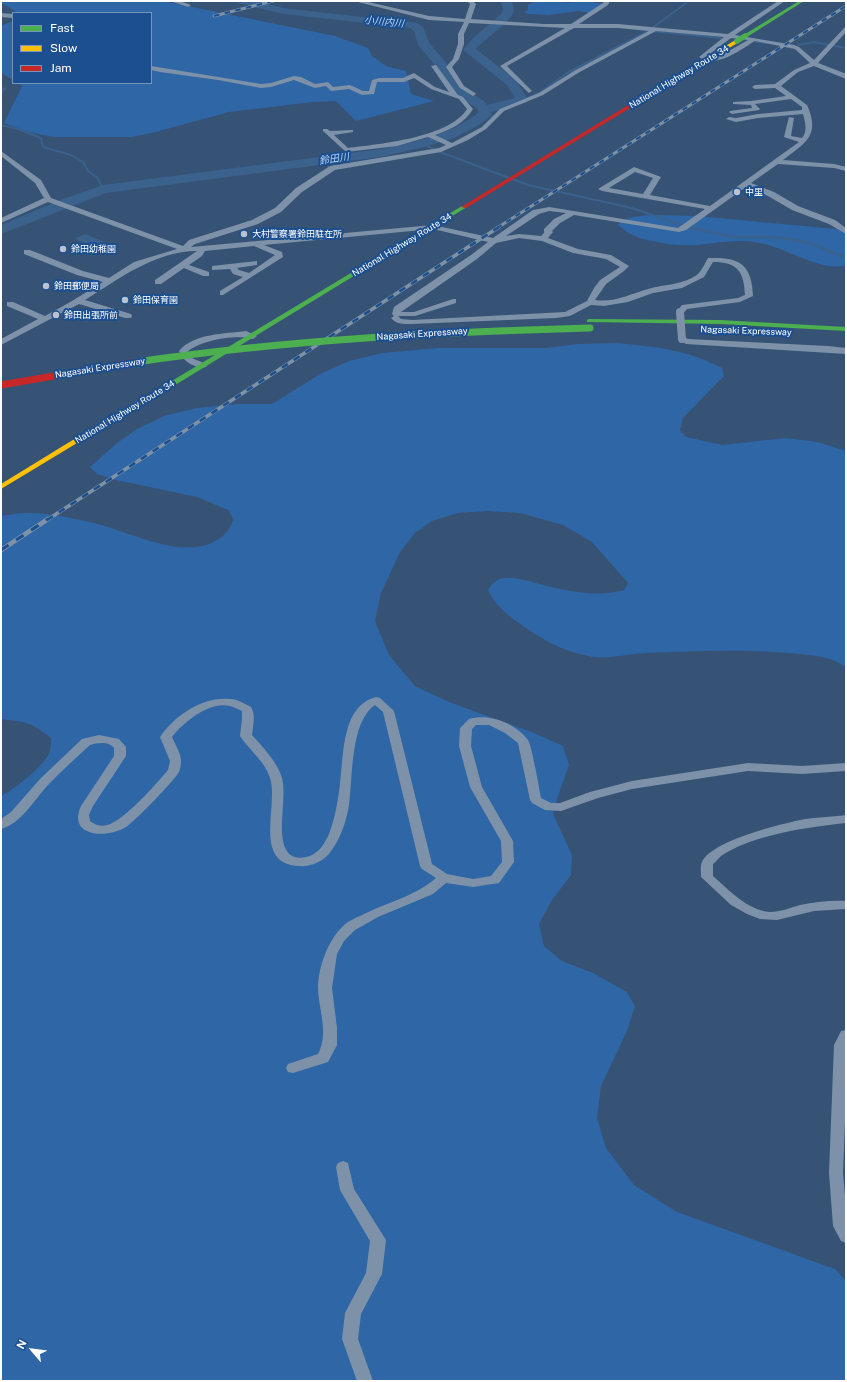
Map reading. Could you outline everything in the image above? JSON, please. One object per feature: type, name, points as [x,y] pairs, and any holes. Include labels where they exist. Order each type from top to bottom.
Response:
[{"type":"highway","name":"National Highway Route 34","points":[[1,487],[433,227],[802,1]]},
{"type":"highway","name":"Nagasaki Expressway","points":[[1,377],[170,350],[306,335],[481,323],[590,324],[720,322],[846,329]]},
{"type":"highway","name":"Nagasaki Expressway","points":[[1,385],[130,363],[211,352],[308,342],[483,330],[590,324],[846,336]]},
{"type":"street","points":[[173,1],[188,5]]},
{"type":"street","points":[[357,1],[428,18],[485,26],[614,26],[651,31],[754,39],[792,46],[797,48],[814,64],[845,75]]},
{"type":"street","points":[[382,1],[390,10]]},
{"type":"street","points":[[426,65],[448,67],[456,59],[461,44],[461,34],[467,23],[473,4],[470,1]]},
{"type":"street","points":[[529,91],[503,66],[564,31],[606,4],[608,1]]},
{"type":"street","points":[[754,39],[726,56],[707,59],[702,57],[729,36],[782,1]]},
{"type":"street","points":[[1,15],[12,16]]},
{"type":"street","points":[[467,23],[476,22],[564,31],[616,29],[638,33],[651,31]]},
{"type":"street","points":[[594,30],[614,26]]},
{"type":"street","points":[[755,87],[777,86],[796,71],[814,64],[830,44],[846,28]]},
{"type":"street","points":[[184,249],[192,242],[255,222],[278,210],[300,190],[333,168],[440,150],[466,139],[484,128],[502,110],[541,94],[576,72],[651,31]]},
{"type":"street","points":[[351,131],[326,132],[346,150],[396,144],[430,136],[442,131],[468,113],[470,109],[434,66]]},
{"type":"street","points":[[152,68],[181,74],[265,86],[278,84],[292,77],[299,78],[310,85],[315,86],[328,84],[334,90],[350,87],[367,93],[372,93],[374,81],[404,82],[414,75],[433,88],[459,97],[473,94],[462,87],[448,67]]},
{"type":"street","points":[[777,86],[805,106],[809,127],[808,135],[804,140],[776,162],[679,230],[574,212],[549,209],[536,212],[494,241],[474,257],[397,309],[395,317],[400,321],[412,322],[556,316],[567,314],[590,302],[604,304],[625,300],[651,291],[679,286],[701,275],[711,260],[726,260],[734,262],[741,268],[749,288],[749,296],[740,300],[685,307],[680,312],[682,339],[686,341],[846,351]]},
{"type":"street","points":[[735,103],[751,103],[791,97]]},
{"type":"street","points":[[751,103],[757,108],[731,116],[736,120],[758,116],[806,112]]},
{"type":"street","points":[[791,118],[787,137],[804,140]]},
{"type":"street","points":[[430,136],[451,145]]},
{"type":"street","points":[[1,153],[38,182],[50,199],[184,249]]},
{"type":"street","points":[[776,162],[834,166],[846,169]]},
{"type":"street","points":[[646,196],[657,176],[634,169],[602,189],[710,208]]},
{"type":"street","points":[[746,184],[771,194],[795,208],[832,222],[846,232]]},
{"type":"street","points":[[1,221],[50,199]]},
{"type":"street","points":[[543,240],[549,232],[547,231],[557,221],[574,212]]},
{"type":"street","points":[[1,342],[78,301],[137,264],[184,249],[203,249],[433,227],[494,241],[519,236],[543,240],[576,252],[608,257],[625,266],[623,269],[615,273],[593,294],[590,302]]},
{"type":"street","points":[[223,294],[279,257],[279,254],[256,244]]},
{"type":"street","points":[[158,282],[203,249]]},
{"type":"street","points":[[27,252],[80,273],[109,281]]},
{"type":"street","points":[[214,268],[254,263]]},
{"type":"street","points":[[183,265],[206,274]]},
{"type":"street","points":[[232,266],[236,272],[250,276]]},
{"type":"street","points":[[396,314],[415,314],[453,300]]},
{"type":"street","points":[[78,301],[128,316]]},
{"type":"street","points":[[10,304],[45,319]]},
{"type":"street","points":[[1,334],[10,338]]},
{"type":"street","points":[[203,366],[189,360],[184,355],[183,351],[188,346],[194,343],[246,334],[253,336]]},
{"type":"street","points":[[1,391],[189,360]]},
{"type":"street","points":[[1,825],[15,816],[44,782],[86,742],[99,739],[115,742],[120,746],[120,756],[87,806],[83,815],[84,823],[93,829],[107,830],[122,824],[163,784],[174,771],[176,761],[166,737],[178,722],[196,710],[214,703],[231,702],[248,709],[246,736],[256,747],[276,777],[279,803],[276,842],[282,855],[297,863],[313,861],[326,853],[338,827],[346,788],[353,730],[361,710],[367,704],[376,700],[388,712],[426,866],[444,878],[473,883],[495,880],[508,862],[507,841],[476,787],[465,746],[466,728],[473,721],[491,722],[509,730],[523,742],[536,800],[549,806],[562,807],[594,795],[632,785],[748,767],[802,770],[846,767]]},
{"type":"street","points":[[846,819],[801,824],[744,840],[719,851],[707,863],[707,877],[747,910],[770,917],[803,909],[835,904],[846,905]]},
{"type":"street","points":[[293,1068],[323,1058],[330,1045],[330,1028],[325,988],[331,954],[339,938],[350,927],[374,914],[429,891],[444,878]]},
{"type":"street","points":[[846,1034],[841,1045],[836,1173],[840,1226],[846,1237]]},
{"type":"street","points":[[343,1167],[347,1190],[378,1240],[374,1274],[353,1313],[350,1339],[365,1381]]},
{"type":"shaded area","points":[[1,1],[163,1],[335,36],[368,48],[372,56],[386,66],[406,71],[411,94],[434,101],[356,121],[336,101],[313,102],[229,112],[132,137],[54,137],[29,132],[4,123],[22,86],[19,84],[152,84],[152,12],[16,12],[1,4]]},
{"type":"shaded area","points":[[535,1],[568,3],[586,2],[603,4],[589,13],[579,11],[548,15],[528,14],[524,12],[528,10],[528,5]]},
{"type":"shaded area","points":[[12,21],[12,79],[1,73],[1,26]]},
{"type":"shaded area","points":[[651,215],[698,216],[846,230],[846,266],[818,264],[774,247],[755,242],[735,241],[697,245],[671,245],[651,241],[633,235],[618,225],[629,218]]},
{"type":"shaded area","points":[[85,234],[107,243],[96,248],[75,239]]},
{"type":"shaded area","points":[[616,343],[657,347],[683,353],[697,357],[722,368],[724,376],[683,418],[680,430],[686,437],[722,445],[786,438],[818,442],[846,451],[846,667],[833,660],[818,656],[752,651],[664,652],[614,657],[591,657],[575,653],[552,644],[523,626],[498,606],[488,590],[497,580],[502,578],[513,578],[582,593],[603,593],[624,590],[628,583],[592,542],[563,525],[520,513],[487,511],[458,513],[432,521],[415,533],[400,552],[381,593],[375,621],[389,655],[415,686],[449,702],[534,733],[563,746],[569,765],[553,814],[572,855],[571,875],[552,900],[539,924],[544,946],[562,961],[593,973],[627,992],[635,1006],[627,1031],[601,1086],[597,1118],[606,1148],[634,1185],[677,1212],[835,1269],[846,1281],[846,1381],[1,1381],[1,796],[21,783],[43,762],[50,751],[51,738],[28,724],[1,719],[1,516],[19,513],[42,513],[94,523],[162,544],[180,547],[197,547],[212,543],[226,533],[234,520],[228,510],[197,497],[116,480],[97,474],[90,467],[117,443],[137,429],[164,416],[197,408],[238,404],[272,404],[320,374],[349,361],[382,353],[438,348],[546,348],[578,344]]},
{"type":"waterway","name":"小川内川","points":[[242,1],[283,11],[413,25],[419,29],[424,45],[440,63],[459,91],[480,104],[484,110]]},
{"type":"waterway","name":"鈴田川","points":[[484,110],[522,100],[512,83],[469,50],[477,40],[506,16],[508,12],[508,5],[506,1]]},
{"type":"waterway","points":[[522,100],[539,93],[567,73],[648,31],[689,1]]},
{"type":"waterway","points":[[651,31],[721,38]]},
{"type":"waterway","points":[[756,42],[767,43]]},
{"type":"waterway","points":[[798,45],[814,42],[846,48]]},
{"type":"waterway","points":[[1,88],[5,89],[1,93]]},
{"type":"waterway","name":"鈴田川","points":[[1,230],[103,189],[381,153],[423,144],[463,129],[486,113],[484,110]]},
{"type":"waterway","points":[[1,125],[18,129],[41,138],[43,147],[71,155],[83,162],[88,171],[97,177],[103,189]]},
{"type":"waterway","points":[[423,144],[440,152],[528,185],[632,208],[687,227]]},
{"type":"waterway","points":[[687,227],[734,237],[769,237],[789,239],[813,244],[846,258]]},
{"type":"railway","points":[[214,16],[273,1]]},
{"type":"railway","points":[[497,228],[846,6]]},
{"type":"railway","points":[[47,520],[499,227]]},
{"type":"railway","points":[[1,550],[48,519]]},
{"type":"traffic: fast","points":[[745,36],[802,1]]},
{"type":"traffic: fast","points":[[737,41],[745,36]]},
{"type":"traffic: fast","points":[[141,402],[464,207]]},
{"type":"traffic: fast","points":[[589,321],[720,322],[846,329]]},
{"type":"traffic: fast","points":[[136,362],[249,347],[305,342],[419,334],[590,328]]},
{"type":"traffic: slow","points":[[632,105],[737,41]]},
{"type":"traffic: slow","points":[[1,487],[141,402]]},
{"type":"traffic: jam","points":[[464,207],[632,105]]},
{"type":"traffic: jam","points":[[1,385],[136,362]]},
{"type":"place","name":"中里","points":[[737,192]]},
{"type":"place","name":"大村警察署鈴田駐在所","points":[[244,234]]},
{"type":"place","name":"鈴田幼稚園","points":[[63,249]]},
{"type":"place","name":"鈴田郵便局","points":[[46,286]]},
{"type":"place","name":"鈴田保育園","points":[[125,300]]},
{"type":"place","name":"鈴田出張所前","points":[[56,315]]}]
